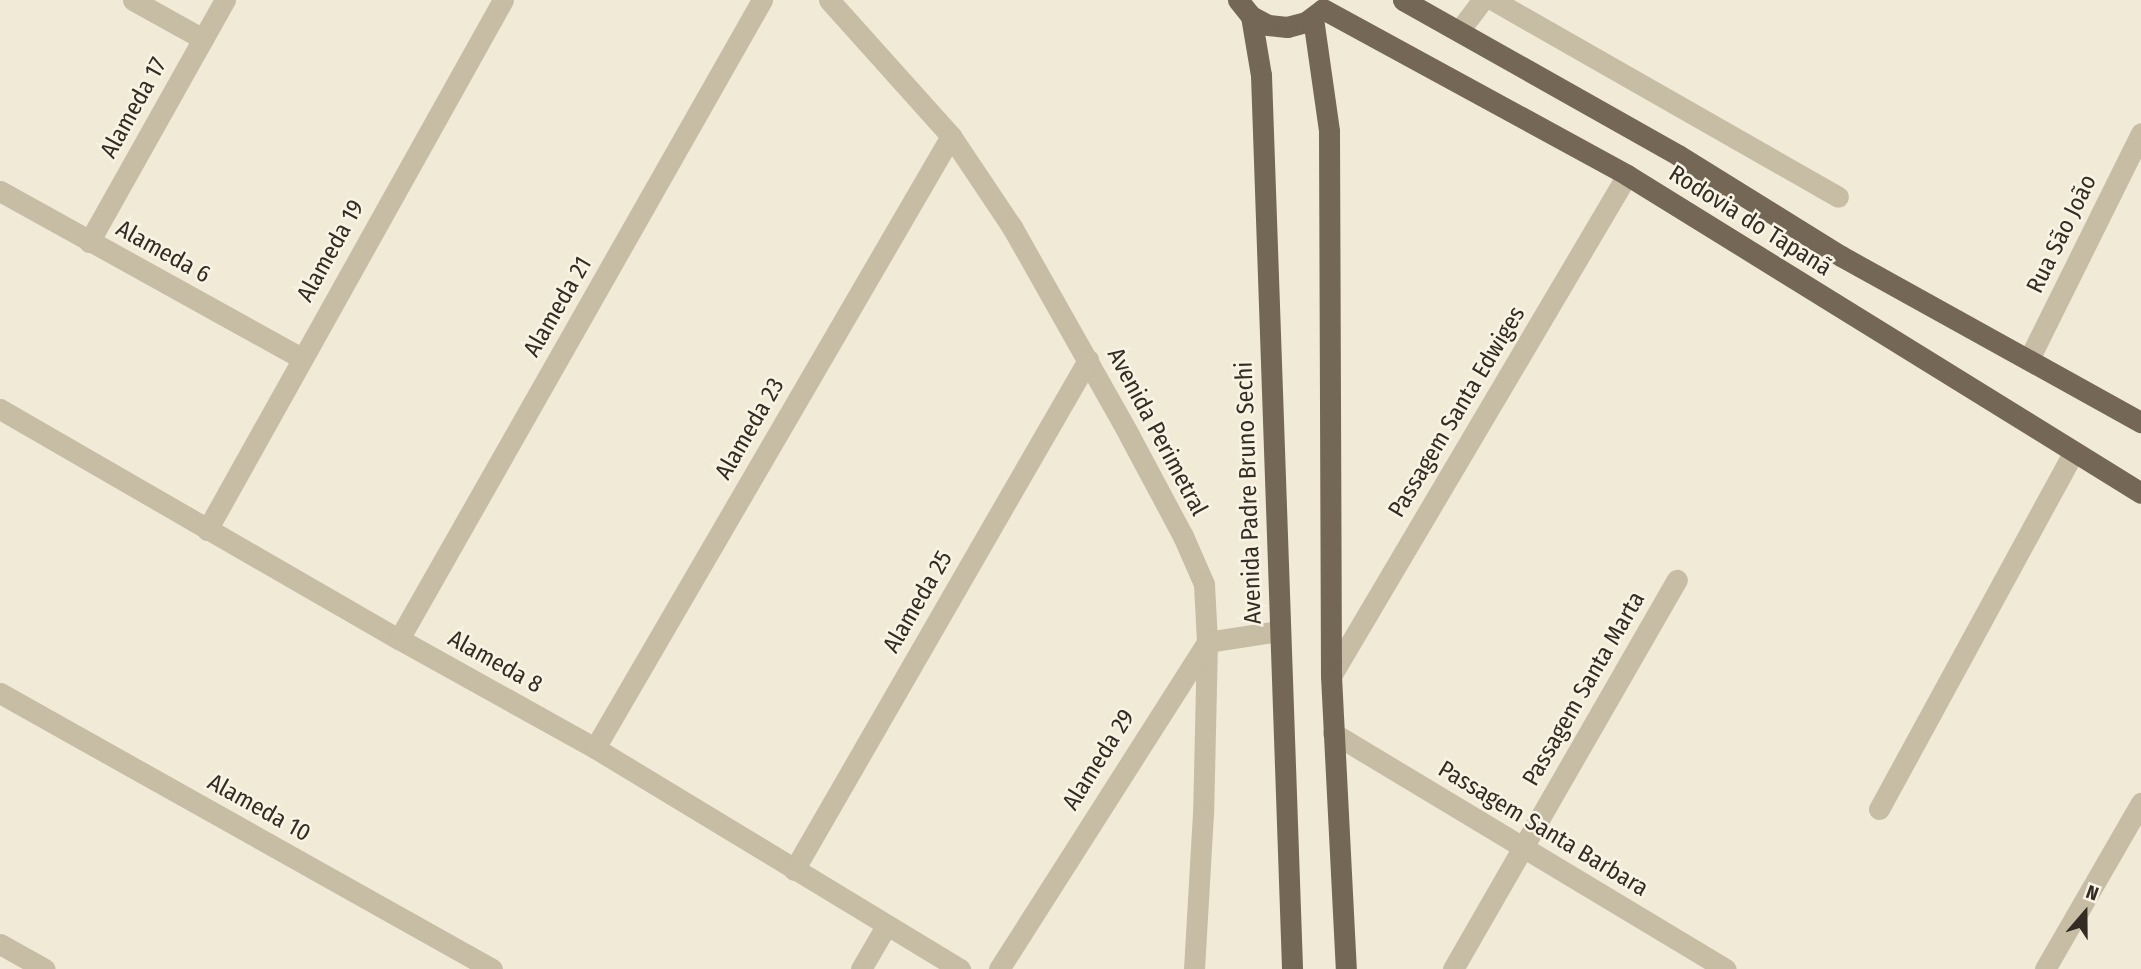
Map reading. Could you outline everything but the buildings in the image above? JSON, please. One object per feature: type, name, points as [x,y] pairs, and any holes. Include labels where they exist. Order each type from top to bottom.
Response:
[{"type":"main road","name":"Rodovia do Tapanã","points":[[1403,0],[1678,155],[1841,256],[2141,422]]},
{"type":"main road","points":[[1245,8],[1268,25],[1287,27],[1322,9],[1329,131],[1331,676],[1346,969]]},
{"type":"main road","name":"Avenida Padre Bruno Sechi","points":[[1245,8],[1261,75],[1292,969]]},
{"type":"main road","name":"Rodovia do Tapanã","points":[[1322,9],[1627,175],[2141,493]]},
{"type":"street","points":[[133,0],[202,39]]},
{"type":"street","name":"Alameda 17","points":[[89,242],[225,0]]},
{"type":"street","name":"Alameda 19","points":[[207,530],[503,0]]},
{"type":"street","name":"Alameda 21","points":[[399,639],[762,0]]},
{"type":"street","name":"Avenida Perimetral","points":[[829,0],[951,136],[1012,227],[1183,536],[1204,584],[1207,642],[1203,813],[1195,969]]},
{"type":"street","points":[[1459,31],[1482,0]]},
{"type":"street","points":[[1493,0],[1838,197]]},
{"type":"street","name":"Rua São João","points":[[2029,359],[2141,133]]},
{"type":"street","name":"Alameda 23","points":[[595,748],[951,136]]},
{"type":"street","name":"Passagem Santa Edwiges","points":[[1331,676],[1627,175]]},
{"type":"street","name":"Alameda 6","points":[[3,200],[89,242],[301,358]]},
{"type":"street","name":"Alameda 25","points":[[794,870],[1088,360]]},
{"type":"street","name":"Alameda 8","points":[[0,409],[207,530],[595,748],[960,969]]},
{"type":"street","points":[[1879,809],[2074,452]]},
{"type":"street","name":"Passagem Santa Marta","points":[[1453,969],[1677,580]]},
{"type":"street","points":[[1207,642],[1279,631]]},
{"type":"street","name":"Alameda 29","points":[[999,969],[1207,642]]},
{"type":"street","name":"Alameda 10","points":[[0,693],[492,969]]},
{"type":"street","name":"Passagem Santa Barbara","points":[[1333,733],[1726,969]]},
{"type":"street","points":[[2045,969],[2141,803]]},
{"type":"street","points":[[861,969],[886,926]]},
{"type":"street","points":[[0,944],[45,969]]}]
